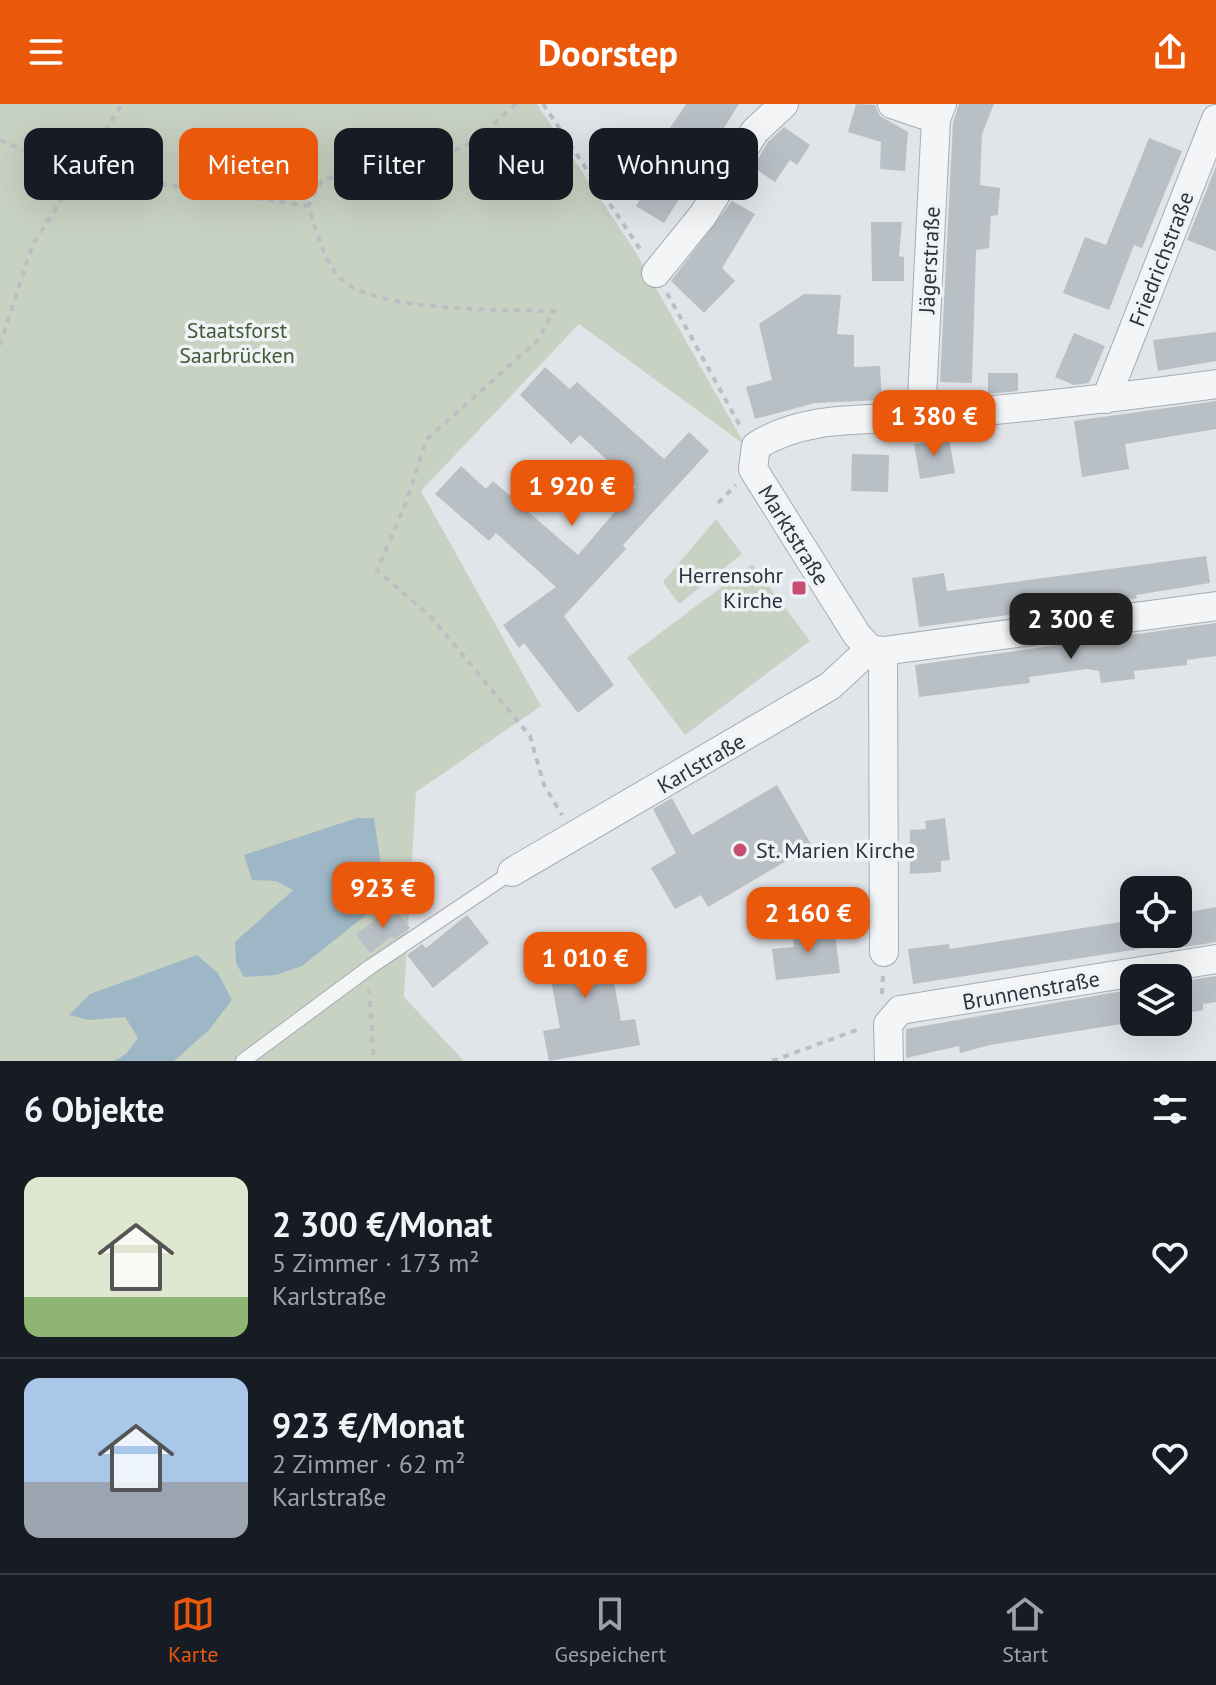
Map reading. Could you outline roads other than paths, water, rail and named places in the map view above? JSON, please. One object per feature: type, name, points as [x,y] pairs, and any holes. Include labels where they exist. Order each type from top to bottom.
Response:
[{"type":"street","points":[[656,273],[703,215],[755,131],[784,104]]},
{"type":"street","points":[[892,104],[939,112]]},
{"type":"street","name":"Jägerstraße","points":[[921,418],[939,112]]},
{"type":"street","name":"Friedrichstraße","points":[[1106,399],[1216,119]]},
{"type":"street","name":"Marktstraße","points":[[877,650],[857,635],[753,469],[756,446],[775,434],[819,421],[921,418],[1216,384]]},
{"type":"street","points":[[884,952],[877,650],[1216,606]]},
{"type":"street","name":"Karlstraße","points":[[512,872],[830,686],[877,650]]},
{"type":"street","name":"Brunnenstraße","points":[[889,1061],[888,1024],[900,1010],[1216,959]]},
{"type":"lane","points":[[243,1061],[370,967],[512,872]]},
{"type":"water","points":[[357,818],[374,818],[386,899],[302,966],[276,975],[244,977],[236,963],[235,942],[293,890],[276,881],[252,880],[244,855]]},
{"type":"water","points":[[197,955],[218,973],[232,1000],[209,1030],[174,1061],[114,1061],[126,1054],[138,1038],[125,1017],[89,1020],[69,1015],[90,994]]},
{"type":"place","name":"Herrensohr Kirche","points":[[799,588]]},
{"type":"place","name":"St. Marien Kirche","points":[[740,850]]},
{"type":"park label","name":"Staatsforst Saarbrücken","points":[[237,342]]}]
